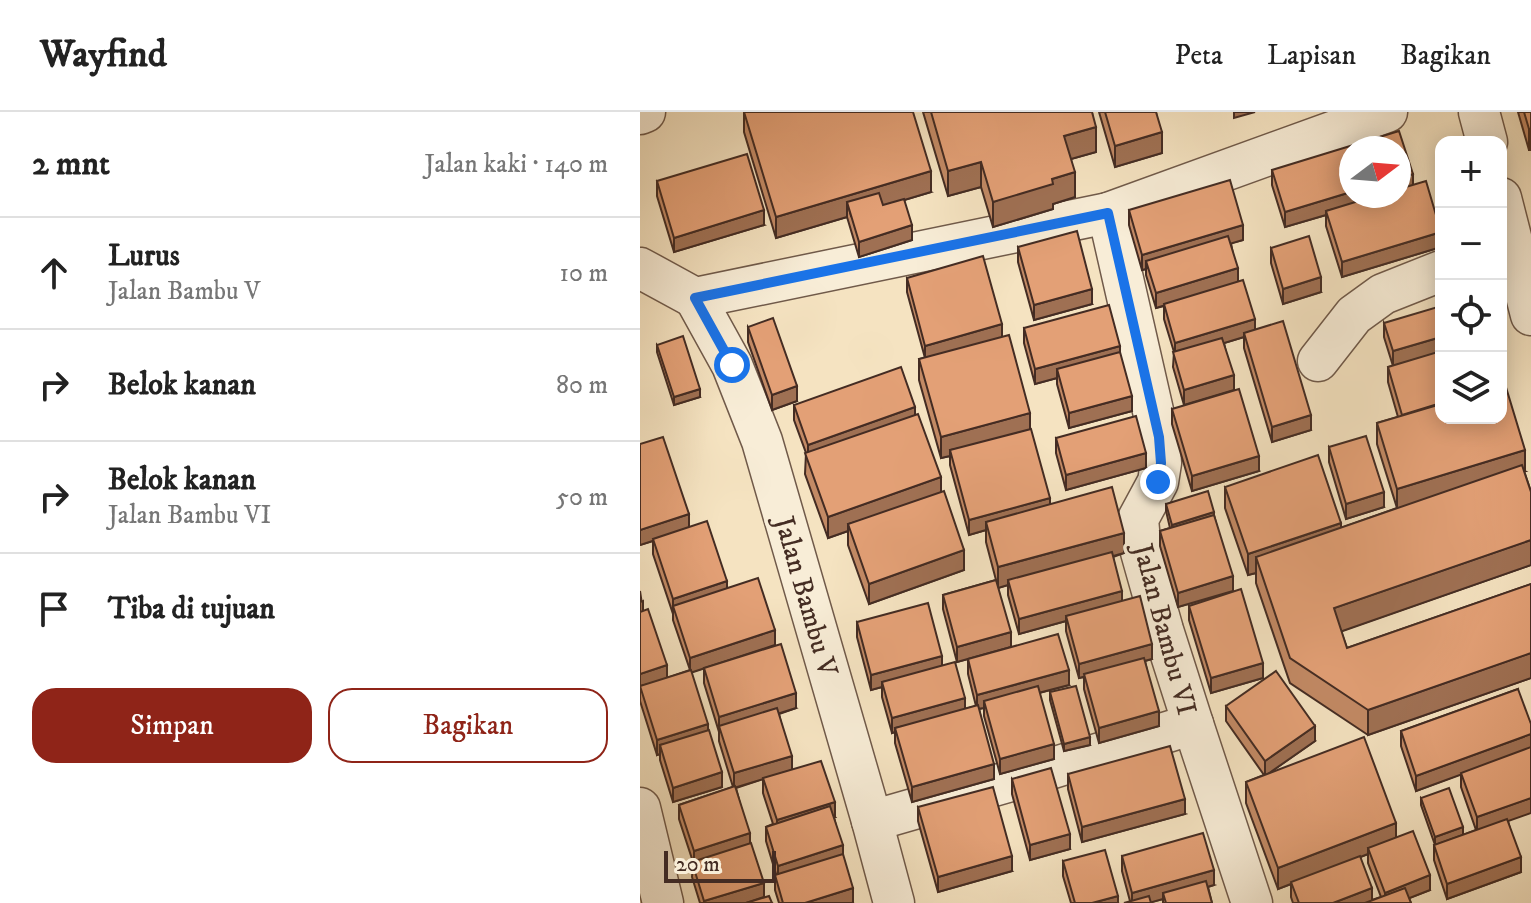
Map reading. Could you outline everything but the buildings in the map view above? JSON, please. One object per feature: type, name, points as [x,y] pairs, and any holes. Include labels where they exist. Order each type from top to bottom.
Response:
[{"type":"street","points":[[640,268],[695,298],[1108,213],[1387,112]]},
{"type":"street","points":[[1479,112],[1485,136]]},
{"type":"street","name":"Jalan Bambu VI","points":[[1108,213],[1160,450],[1158,482],[1138,519],[1141,552],[1163,630],[1252,903]]},
{"type":"street","points":[[1507,244],[1531,315]]},
{"type":"street","points":[[1318,361],[1354,315],[1383,294],[1435,273]]},
{"type":"street","name":"Jalan Bambu V","points":[[695,298],[732,365],[762,441],[894,903]]},
{"type":"street","points":[[872,821],[1193,724]]},
{"type":"street","points":[[640,808],[663,903]]},
{"type":"route","points":[[732,365],[695,298],[1108,213],[1159,437],[1161,463],[1158,482]]}]
